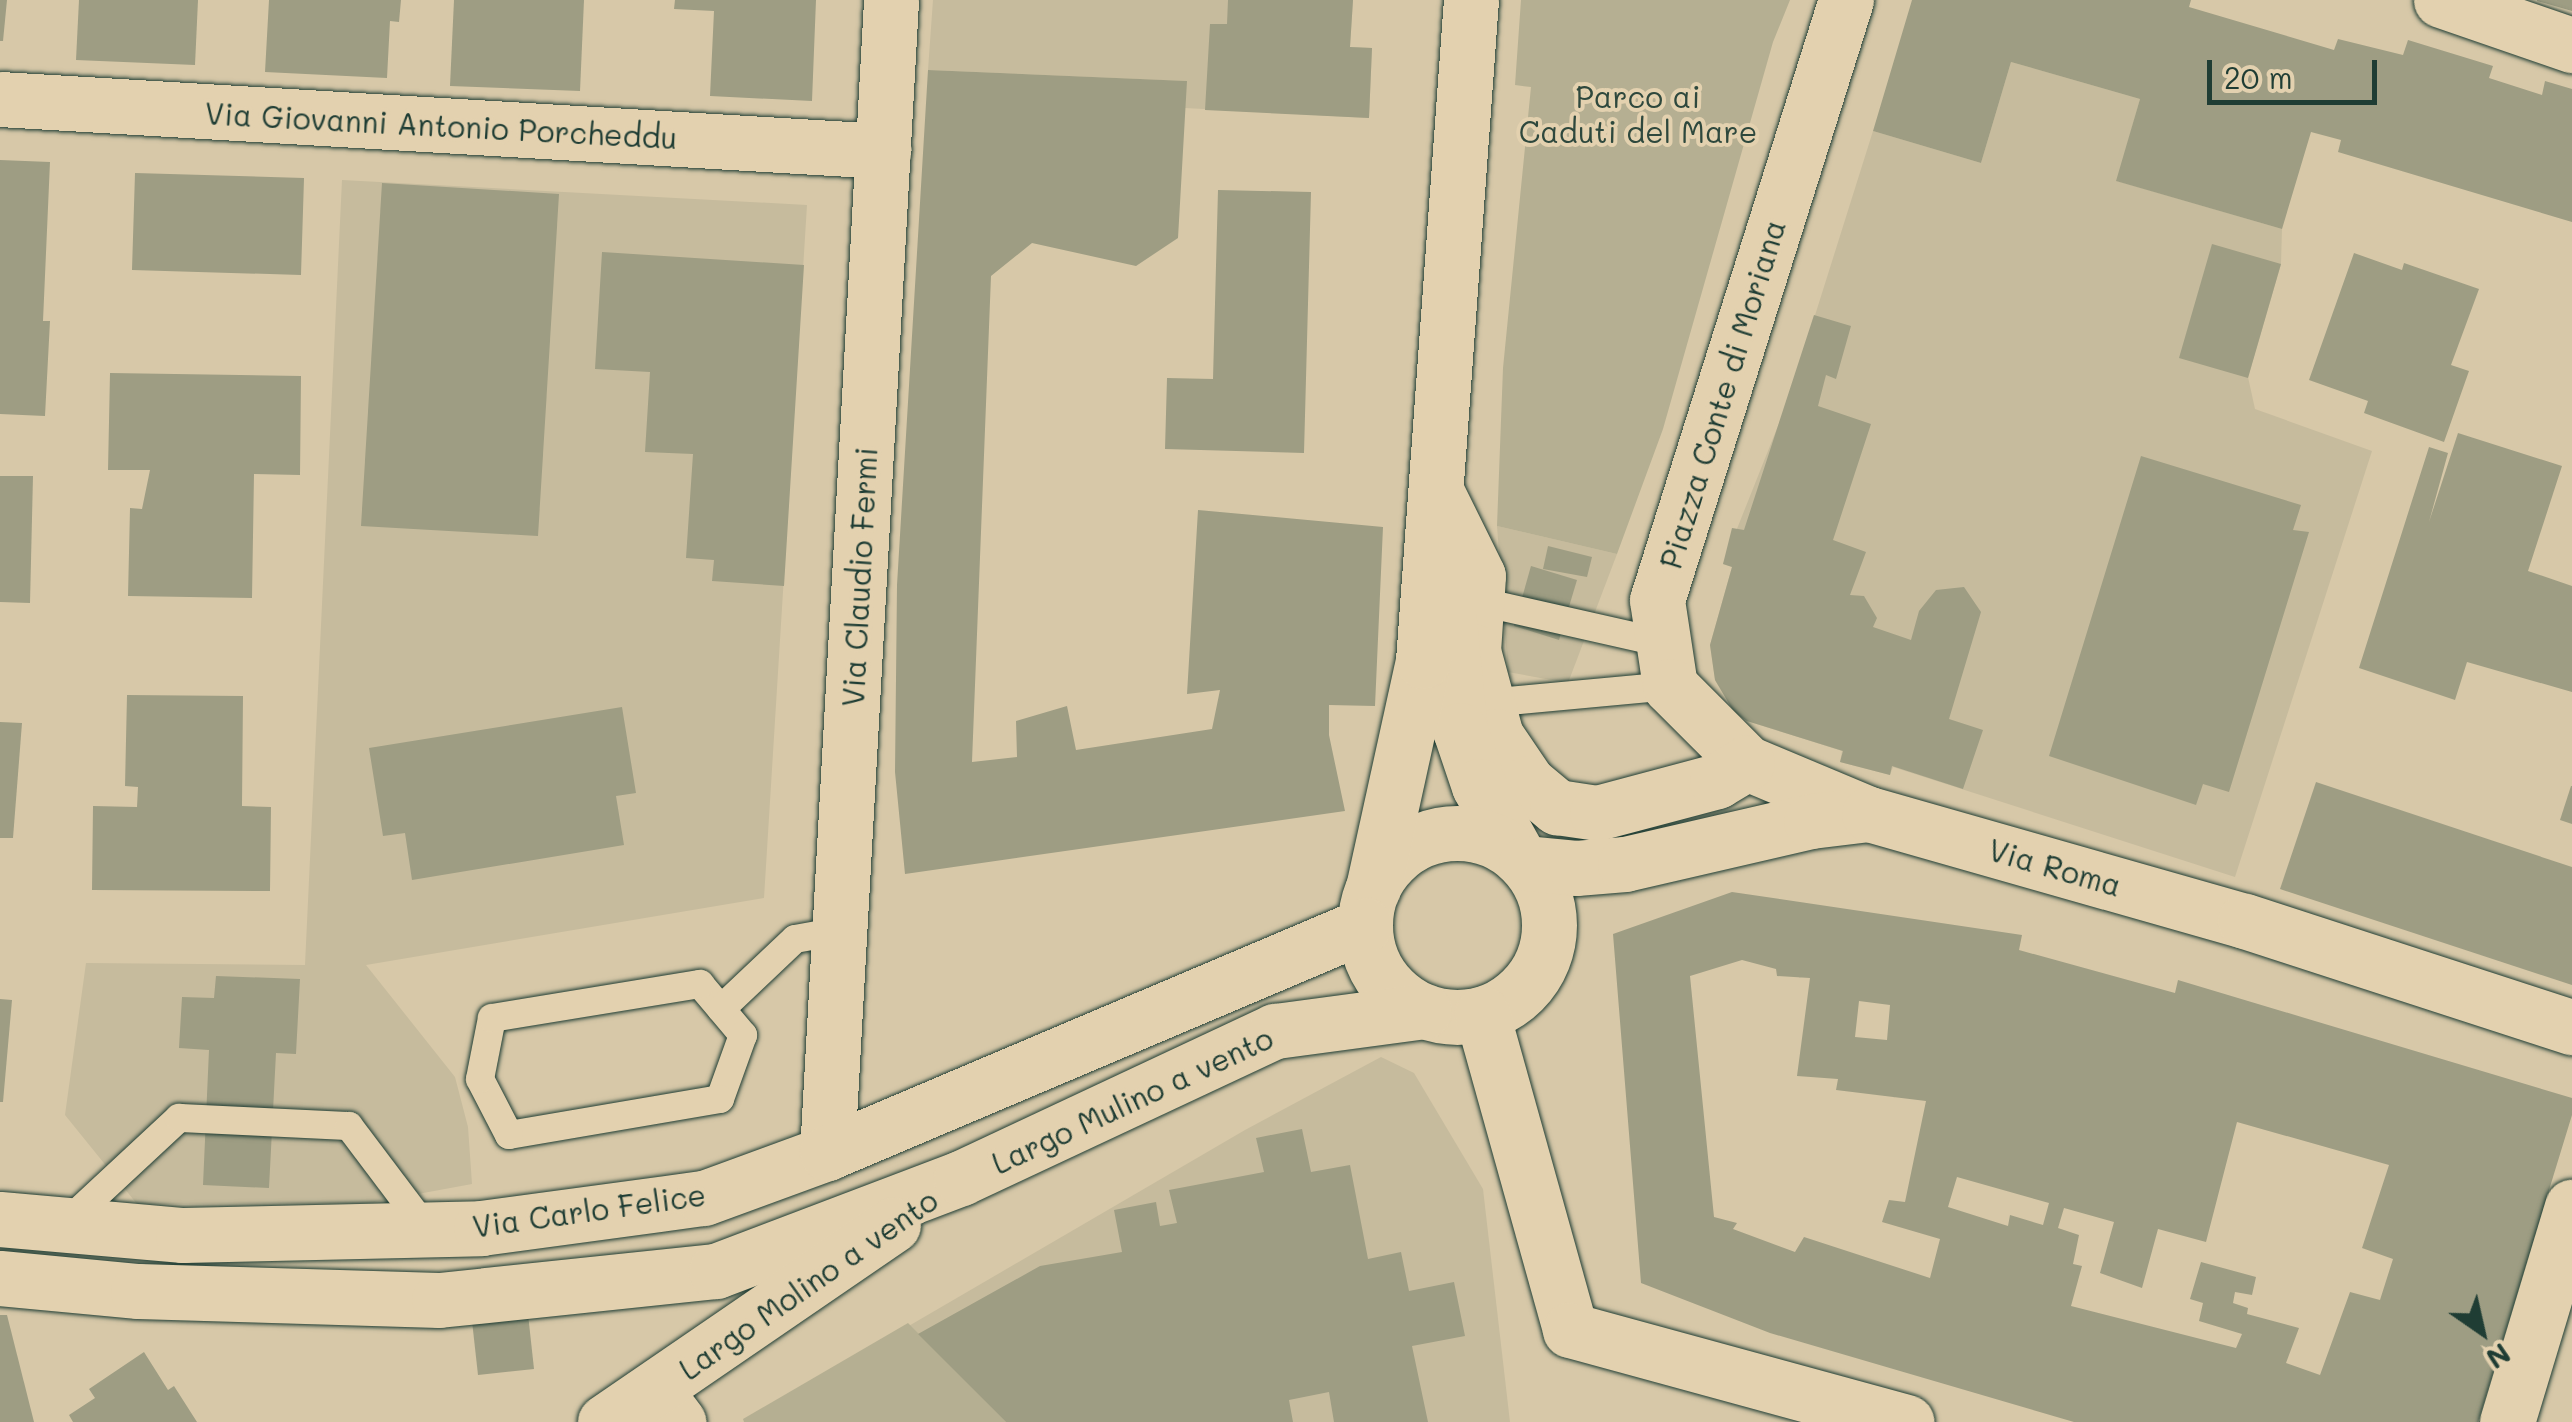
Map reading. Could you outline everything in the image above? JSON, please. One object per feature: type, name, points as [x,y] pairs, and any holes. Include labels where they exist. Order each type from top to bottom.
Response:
[{"type":"main road","name":"Via Claudio Fermi","points":[[827,1153],[891,0]]},
{"type":"main road","points":[[1438,495],[1460,730],[1479,786],[1547,901],[1550,930],[1544,958],[1530,982],[1509,1002],[1482,1014],[1453,1017],[1424,1011],[1400,998],[1381,977],[1369,952],[1369,906],[1423,661],[1471,0]]},
{"type":"main road","name":"Piazza Conte di Moriana","points":[[1667,664],[1657,600],[1846,0]]},
{"type":"main road","points":[[2442,0],[2572,45]]},
{"type":"main road","name":"Via Giovanni Antonio Porcheddu","points":[[0,99],[883,151]]},
{"type":"main road","points":[[1438,495],[1478,576],[1473,651],[1496,736],[1528,783],[1557,807],[1597,813],[1718,781],[1747,763]]},
{"type":"main road","points":[[1667,664],[1747,763],[1869,814]]},
{"type":"main road","name":"Via Roma","points":[[1521,858],[1576,868],[1625,864],[1811,821],[1869,814],[2245,921],[2572,1027]]},
{"type":"main road","points":[[1369,906],[1388,864],[1410,845],[1436,835],[1465,832],[1493,839],[1521,858]]},
{"type":"main road","name":"Via Carlo Felice","points":[[0,1218],[182,1235],[481,1228],[704,1198],[827,1153],[1369,906]]},
{"type":"main road","name":"Largo Mulino a vento","points":[[961,1178],[1275,1032],[1424,1011]]},
{"type":"main road","points":[[1482,1014],[1570,1330],[1906,1422]]},
{"type":"main road","points":[[0,1278],[138,1291],[439,1300],[716,1270],[961,1178]]},
{"type":"main road","name":"Largo Molino a vento","points":[[606,1422],[666,1406],[961,1178]]},
{"type":"main road","points":[[2507,1422],[2572,1208]]},
{"type":"lane","points":[[1476,601],[1667,664]]},
{"type":"lane","points":[[1488,703],[1667,664]]},
{"type":"lane","points":[[721,1009],[795,939],[839,932]]},
{"type":"lane","points":[[700,984],[721,1009],[743,1035],[720,1099],[509,1134],[480,1079],[492,1018],[700,984]]},
{"type":"lane","points":[[64,1224],[179,1118],[348,1126],[426,1228]]},
{"type":"shaded area","points":[[933,0],[1353,0],[1350,47],[1372,48],[1369,118],[1185,108],[1186,81],[928,70]]},
{"type":"shaded area","points":[[2011,62],[2140,99],[2117,181],[2282,229],[2281,264],[2248,377],[2255,409],[2372,451],[2235,877],[1893,767],[1890,775],[1840,762],[1842,751],[1747,721],[1734,712],[1715,680],[1710,645],[1732,567],[1723,564],[1789,398],[1873,131],[1981,163]]},
{"type":"shaded area","points":[[342,180],[807,205],[764,898],[366,965],[455,1077],[468,1127],[472,1184],[369,1203],[137,1204],[65,1115],[86,963],[305,965]]},
{"type":"shaded area","points":[[1497,526],[1617,554],[1568,683],[1508,672]]},
{"type":"shaded area","points":[[1381,1057],[1414,1073],[1483,1189],[1510,1422],[744,1422],[1245,1130]]},
{"type":"green space","name":"Parco ai Caduti del Mare","points":[[1521,0],[1790,0],[1773,42],[1663,429],[1617,554],[1497,526],[1503,368],[1531,87],[1515,85]]},
{"type":"green space","points":[[908,1323],[1006,1422],[744,1422],[743,1419]]},
{"type":"building","points":[[0,0],[7,0],[3,41],[0,41]]},
{"type":"building","points":[[79,0],[198,0],[195,65],[76,60]]},
{"type":"building","points":[[269,0],[401,0],[399,22],[390,21],[387,78],[265,72]]},
{"type":"building","points":[[454,0],[584,0],[580,91],[450,86]]},
{"type":"building","points":[[675,0],[816,0],[812,101],[710,96],[714,11],[674,9]]},
{"type":"building","points":[[1228,0],[1353,0],[1350,47],[1372,48],[1369,118],[1205,110],[1210,24],[1227,24]]},
{"type":"building","points":[[1912,0],[2191,0],[2189,7],[2334,50],[2338,39],[2403,55],[2408,40],[2493,66],[2489,78],[2542,95],[2545,81],[2572,89],[2572,222],[2338,152],[2341,140],[2311,132],[2282,229],[2116,181],[2140,99],[2011,62],[1981,163],[1873,131]]},
{"type":"building","points":[[2572,0],[2572,11],[2537,1]]},
{"type":"building","points":[[928,70],[1187,81],[1178,238],[1136,266],[1032,243],[991,276],[972,762],[1017,757],[1016,721],[1067,706],[1076,750],[1212,729],[1220,690],[1187,694],[1198,510],[1383,527],[1375,706],[1329,705],[1329,735],[1345,811],[905,874],[895,772],[897,585]]},
{"type":"building","points":[[0,160],[50,162],[43,321],[50,321],[45,416],[0,414]]},
{"type":"building","points":[[135,173],[304,178],[301,275],[132,270]]},
{"type":"building","points":[[382,183],[559,194],[538,536],[361,526]]},
{"type":"building","points":[[1218,190],[1311,192],[1304,453],[1165,449],[1167,378],[1213,379]]},
{"type":"building","points":[[2212,244],[2281,264],[2248,378],[2179,358]]},
{"type":"building","points":[[602,252],[804,265],[784,586],[712,581],[714,560],[686,558],[693,454],[645,452],[650,372],[595,369]]},
{"type":"building","points":[[2354,253],[2402,270],[2404,263],[2479,289],[2451,365],[2469,371],[2444,442],[2364,413],[2368,401],[2309,380]]},
{"type":"building","points":[[1814,315],[1851,326],[1836,379],[1826,375],[1818,406],[1871,424],[1833,540],[1866,552],[1850,595],[1864,596],[1877,618],[1873,627],[1911,640],[1919,611],[1936,590],[1964,587],[1981,612],[1949,719],[1983,730],[1963,789],[1892,766],[1890,775],[1840,762],[1843,751],[1747,721],[1734,712],[1715,680],[1710,645],[1732,567],[1723,564],[1732,528],[1744,530]]},
{"type":"building","points":[[110,373],[301,376],[300,475],[254,474],[252,598],[128,596],[130,508],[142,509],[150,470],[108,470]]},
{"type":"building","points":[[2458,433],[2562,466],[2528,571],[2572,586],[2572,692],[2467,662],[2455,700],[2359,668],[2429,447],[2448,453],[2429,522]]},
{"type":"building","points":[[2141,456],[2301,505],[2293,530],[2309,532],[2229,792],[2203,784],[2196,805],[2049,756]]},
{"type":"building","points":[[0,476],[33,476],[30,603],[0,602]]},
{"type":"building","points":[[1548,546],[1592,557],[1587,577],[1543,569]]},
{"type":"building","points":[[1531,566],[1577,580],[1559,640],[1514,626]]},
{"type":"building","points":[[127,695],[243,696],[242,806],[271,807],[270,891],[92,890],[93,806],[137,807],[138,787],[125,786]]},
{"type":"building","points":[[622,707],[636,793],[616,796],[624,845],[412,880],[405,833],[383,836],[369,748]]},
{"type":"building","points":[[0,722],[22,723],[13,838],[0,838]]},
{"type":"building","points":[[2316,782],[2572,867],[2572,985],[2280,889]]},
{"type":"building","points":[[2572,786],[2572,824],[2560,820]]},
{"type":"building","points":[[1732,892],[2022,935],[2019,950],[2175,993],[2178,980],[2572,1098],[2572,1115],[2478,1422],[2074,1422],[1770,1333],[1641,1283],[1613,934]],"holes":[[[1742,960],[1776,969],[1777,976],[1810,978],[1797,1076],[1838,1079],[1836,1090],[1926,1101],[1905,1202],[1889,1200],[1882,1222],[1940,1239],[1930,1278],[1804,1237],[1795,1252],[1733,1229],[1737,1223],[1714,1217],[1690,976]],[[1859,1001],[1890,1005],[1887,1040],[1855,1037]],[[2237,1122],[2389,1165],[2362,1248],[2393,1259],[2380,1300],[2350,1292],[2320,1375],[2286,1363],[2299,1328],[2247,1314],[2248,1308],[2233,1303],[2235,1292],[2252,1295],[2256,1277],[2201,1262],[2190,1299],[2203,1303],[2199,1321],[2242,1334],[2236,1348],[2071,1306],[2082,1266],[2073,1264],[2079,1235],[2058,1228],[2064,1208],[2114,1222],[2100,1273],[2142,1288],[2158,1229],[2206,1242]],[[1957,1177],[2049,1203],[2043,1225],[2010,1215],[2008,1226],[1948,1207]]]},
{"type":"building","points":[[216,976],[300,979],[296,1054],[276,1053],[269,1188],[203,1185],[209,1050],[179,1048],[182,997],[214,998]]},
{"type":"building","points":[[0,999],[12,1000],[3,1102],[0,1102]]},
{"type":"building","points":[[1302,1129],[1311,1172],[1350,1165],[1368,1259],[1401,1252],[1409,1291],[1454,1282],[1465,1336],[1412,1346],[1428,1422],[1334,1422],[1329,1392],[1289,1400],[1293,1422],[1006,1422],[918,1334],[1040,1266],[1122,1252],[1114,1210],[1156,1202],[1160,1226],[1177,1223],[1169,1190],[1264,1172],[1256,1138]]},
{"type":"building","points":[[528,1314],[534,1369],[478,1375],[472,1321]]},
{"type":"building","points":[[0,1315],[7,1315],[34,1422],[0,1422]]},
{"type":"building","points":[[144,1352],[168,1390],[174,1386],[197,1422],[73,1422],[69,1415],[95,1398],[89,1389]]}]
